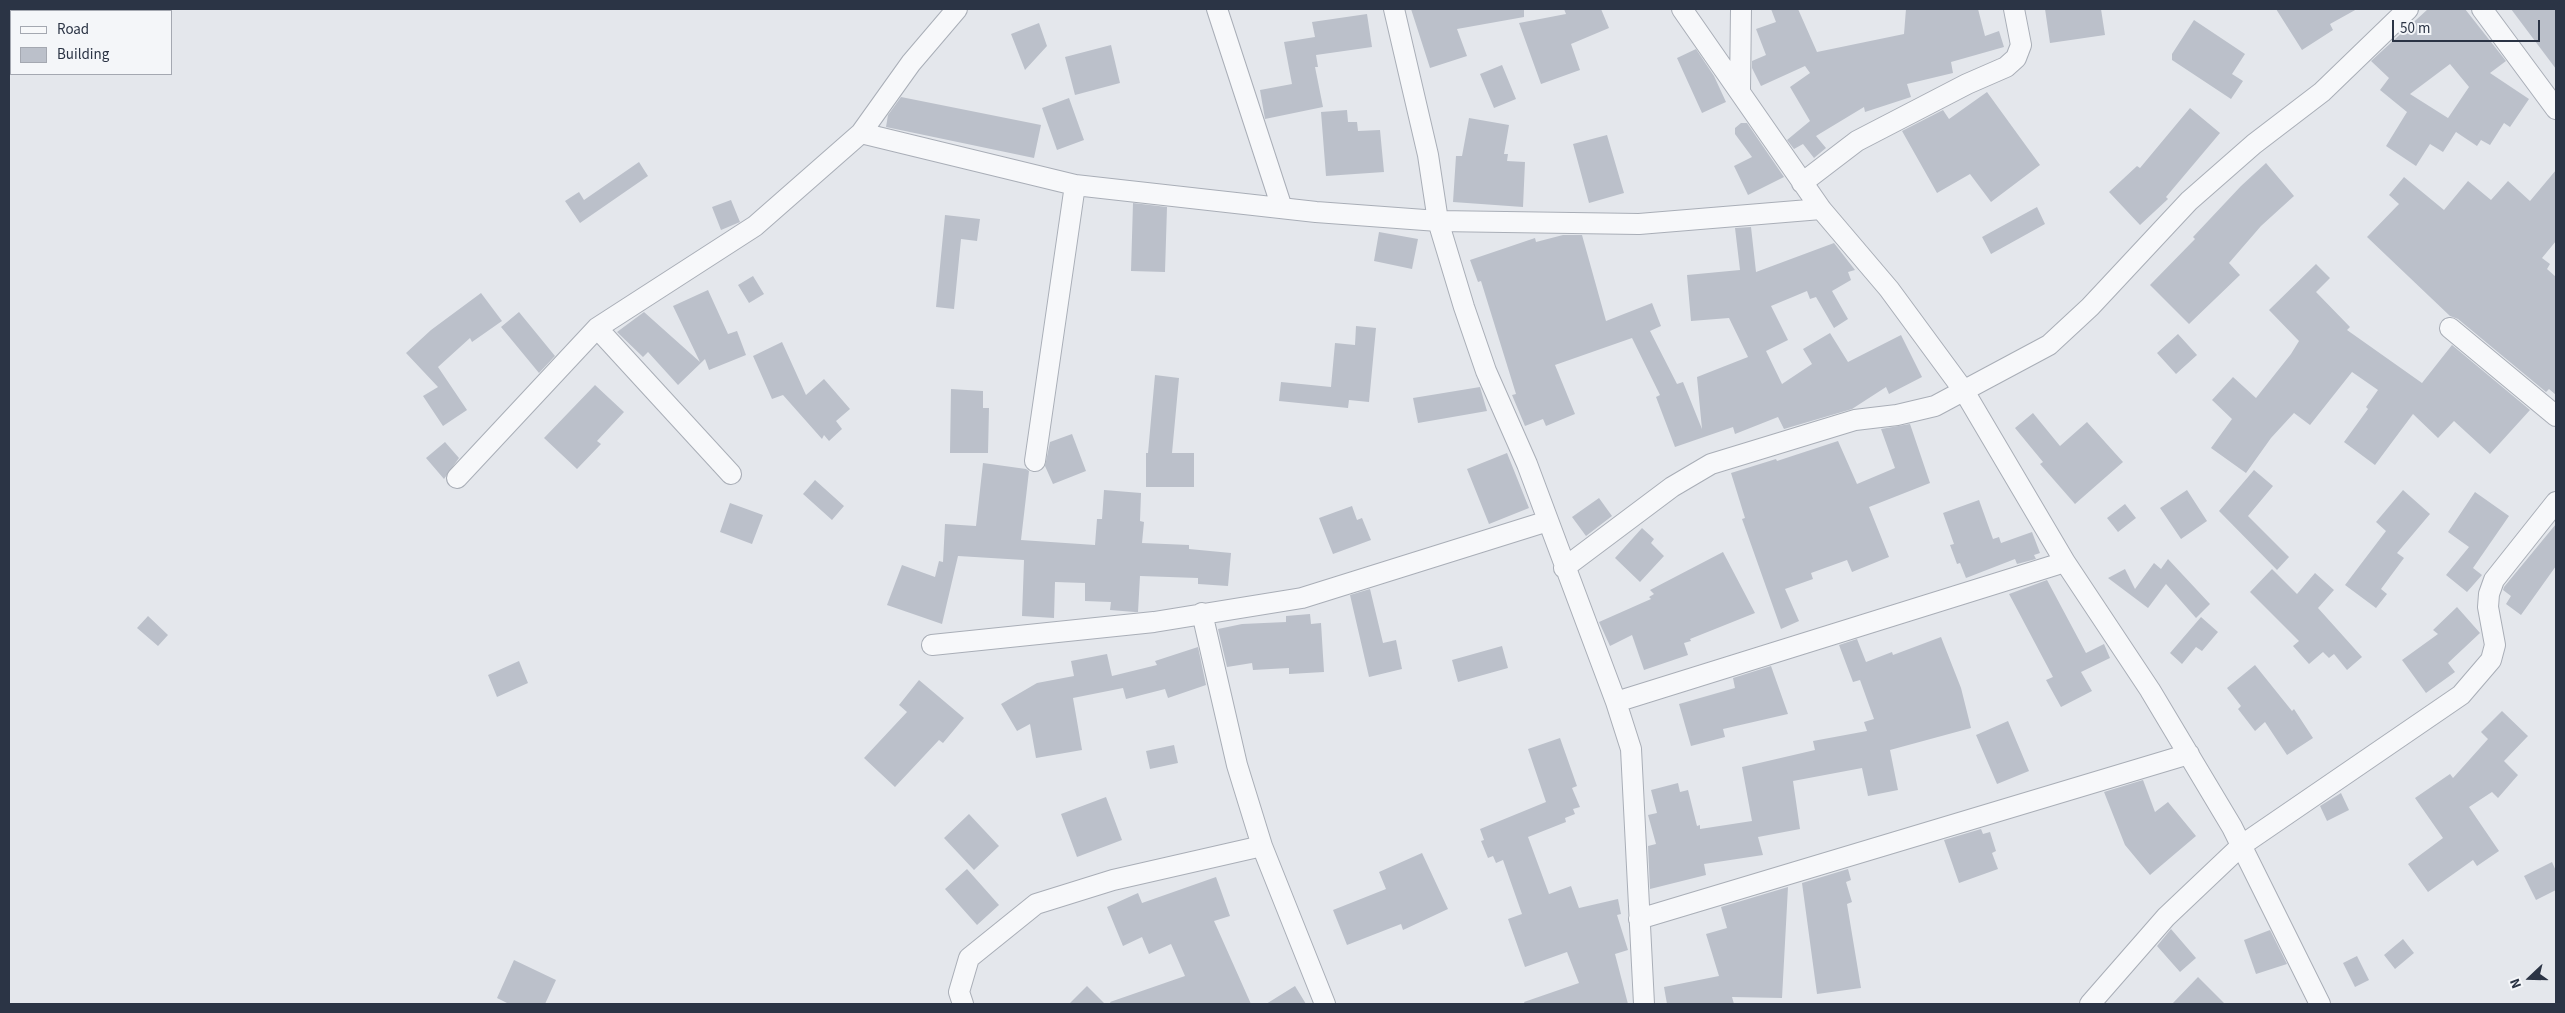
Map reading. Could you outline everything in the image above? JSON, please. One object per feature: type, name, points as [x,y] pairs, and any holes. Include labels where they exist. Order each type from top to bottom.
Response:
[{"type":"street","points":[[457,478],[597,328],[755,226],[861,132],[911,63],[957,9]]},
{"type":"street","points":[[1217,9],[1282,208]]},
{"type":"street","points":[[1394,9],[1428,155],[1438,221],[1464,307],[1486,371],[1527,464],[1564,568],[1616,702],[1630,749],[1644,1004]]},
{"type":"street","points":[[1682,9],[1821,209],[1888,289],[1964,391],[2065,562],[2150,690],[2242,845],[2320,1004]]},
{"type":"street","points":[[1740,90],[1741,9]]},
{"type":"street","points":[[1802,183],[1858,141],[1967,84],[2006,67],[2016,58],[2021,45],[2014,9]]},
{"type":"street","points":[[1564,568],[1672,487],[1711,464],[1855,420],[1935,406],[2049,345],[2090,307],[2189,201],[2254,144],[2322,92],[2408,9]]},
{"type":"street","points":[[2482,9],[2556,109]]},
{"type":"street","points":[[861,132],[1075,185],[1282,208],[1438,221],[1639,224],[1821,209]]},
{"type":"street","points":[[1035,461],[1075,185]]},
{"type":"street","points":[[597,328],[730,474]]},
{"type":"street","points":[[2450,328],[2556,416]]},
{"type":"street","points":[[2090,1004],[2166,917],[2242,845],[2461,695],[2491,660],[2495,645],[2488,607],[2488,594],[2494,580],[2556,502]]},
{"type":"street","points":[[932,645],[1154,622],[1302,598],[1548,521]]},
{"type":"street","points":[[1616,702],[2065,562]]},
{"type":"street","points":[[1202,613],[1237,765],[1262,846],[1325,1004]]},
{"type":"street","points":[[1639,919],[2189,754]]},
{"type":"street","points":[[963,1004],[959,992],[969,958],[1036,904],[1113,880],[1262,846]]},
{"type":"building","points":[[1411,9],[1524,9],[1524,17],[1457,29],[1467,56],[1430,68]]},
{"type":"building","points":[[1564,9],[1601,9],[1609,28],[1571,44],[1580,70],[1541,84],[1519,23],[1566,14]]},
{"type":"building","points":[[1771,9],[1798,9],[1817,52],[1904,34],[1906,9],[1978,9],[1985,36],[1999,31],[2004,47],[1951,62],[1953,73],[1907,84],[1911,97],[1865,112],[1864,107],[1816,136],[1826,148],[1814,158],[1803,144],[1794,149],[1787,140],[1810,121],[1790,87],[1810,73],[1805,66],[1761,86],[1752,68],[1752,61],[1766,55],[1756,29],[1776,22]]},
{"type":"building","points":[[2045,9],[2101,9],[2105,35],[2050,43]]},
{"type":"building","points":[[2276,9],[2357,9],[2330,24],[2333,30],[2302,50]]},
{"type":"building","points":[[2428,9],[2465,9],[2506,61],[2490,73],[2529,99],[2510,127],[2504,123],[2490,145],[2481,140],[2477,146],[2456,132],[2443,152],[2430,144],[2416,166],[2386,146],[2407,112],[2380,90],[2389,78],[2371,61]],"holes":[[[2450,64],[2469,87],[2448,118],[2410,94]]]},
{"type":"building","points":[[2511,9],[2556,9],[2556,69]]},
{"type":"building","points":[[1367,14],[1372,47],[1316,55],[1318,67],[1315,67],[1323,107],[1265,119],[1260,90],[1292,84],[1284,42],[1315,37],[1312,22]]},
{"type":"building","points":[[2194,20],[2245,54],[2232,74],[2243,81],[2231,99],[2172,60],[2172,54]]},
{"type":"building","points":[[1039,23],[1047,46],[1025,70],[1011,34]]},
{"type":"building","points":[[1111,45],[1120,83],[1075,95],[1065,57]]},
{"type":"building","points":[[1696,49],[1714,76],[1726,102],[1702,113],[1677,58]]},
{"type":"building","points":[[1502,65],[1516,99],[1494,108],[1480,74]]},
{"type":"building","points":[[1987,92],[2040,165],[1991,202],[1970,174],[1937,193],[1902,131],[1943,110],[1949,119]]},
{"type":"building","points":[[901,97],[1041,125],[1034,158],[886,127],[888,115]]},
{"type":"building","points":[[1069,98],[1084,140],[1057,150],[1042,108]]},
{"type":"building","points":[[2190,108],[2220,133],[2166,197],[2168,199],[2140,225],[2109,192],[2137,166],[2140,168]]},
{"type":"building","points":[[1347,110],[1348,122],[1357,122],[1358,131],[1380,130],[1384,172],[1326,176],[1321,112]]},
{"type":"building","points":[[1469,118],[1509,125],[1504,154],[1508,154],[1507,161],[1525,162],[1523,207],[1453,202],[1456,156],[1462,156]]},
{"type":"building","points":[[1741,123],[1747,123],[1784,177],[1748,195],[1734,166],[1752,157],[1735,134],[1735,128]]},
{"type":"building","points":[[1607,135],[1624,193],[1589,203],[1573,144]]},
{"type":"building","points":[[639,162],[648,176],[580,223],[565,201],[579,192],[584,200]]},
{"type":"building","points":[[2266,163],[2294,196],[2261,226],[2229,263],[2240,275],[2189,324],[2150,285],[2195,239],[2193,237],[2241,186]]},
{"type":"building","points":[[2556,170],[2556,241],[2542,258],[2550,264],[2547,269],[2556,277],[2556,395],[2549,389],[2546,392],[2458,319],[2450,316],[2367,237],[2399,204],[2389,195],[2404,177],[2444,210],[2468,181],[2491,200],[2508,181],[2530,201]]},
{"type":"building","points":[[731,200],[740,222],[721,230],[712,207]]},
{"type":"building","points":[[1133,203],[1167,207],[1165,272],[1131,271]]},
{"type":"building","points":[[2037,207],[2045,224],[1991,254],[1982,237]]},
{"type":"building","points":[[945,215],[980,219],[977,241],[961,239],[954,309],[936,307]]},
{"type":"building","points":[[1751,227],[1756,272],[1834,243],[1855,270],[1848,272],[1851,280],[1832,291],[1848,319],[1834,328],[1816,297],[1810,299],[1807,291],[1771,306],[1788,340],[1766,351],[1782,384],[1812,364],[1803,349],[1830,333],[1848,362],[1901,335],[1922,377],[1889,394],[1886,387],[1852,409],[1784,429],[1778,417],[1735,434],[1733,427],[1675,447],[1656,397],[1660,395],[1632,338],[1555,365],[1575,414],[1546,426],[1543,419],[1525,426],[1512,395],[1516,394],[1481,281],[1478,282],[1470,260],[1535,238],[1536,242],[1563,235],[1582,235],[1606,321],[1652,303],[1661,326],[1650,331],[1677,384],[1683,382],[1702,429],[1697,377],[1748,357],[1729,318],[1691,321],[1687,275],[1740,270],[1735,228]]},
{"type":"building","points":[[1379,232],[1418,239],[1412,269],[1374,261]]},
{"type":"building","points":[[2316,264],[2330,278],[2316,292],[2350,327],[2347,330],[2422,383],[2452,345],[2530,410],[2490,454],[2454,421],[2438,438],[2413,414],[2375,465],[2344,442],[2368,409],[2366,407],[2378,390],[2352,372],[2310,425],[2294,413],[2271,438],[2246,473],[2211,448],[2232,419],[2212,400],[2233,377],[2256,398],[2291,354],[2299,341],[2269,310]]},
{"type":"building","points":[[753,276],[764,294],[749,303],[738,285]]},
{"type":"building","points":[[708,290],[728,334],[737,331],[746,355],[709,370],[705,359],[678,385],[648,352],[643,357],[617,332],[644,312],[700,362],[673,306]]},
{"type":"building","points":[[481,293],[502,321],[472,342],[470,338],[438,367],[467,410],[443,426],[423,396],[438,387],[406,353],[431,330]]},
{"type":"building","points":[[519,312],[555,356],[539,373],[501,327]]},
{"type":"building","points":[[1356,326],[1376,328],[1369,402],[1349,400],[1348,408],[1279,401],[1281,382],[1331,387],[1335,343],[1355,345]]},
{"type":"building","points":[[2178,334],[2197,355],[2176,374],[2157,353]]},
{"type":"building","points":[[782,342],[806,395],[824,379],[850,409],[836,421],[842,429],[829,441],[824,435],[822,439],[783,395],[772,399],[753,356]]},
{"type":"building","points":[[1155,375],[1179,378],[1172,453],[1194,453],[1194,487],[1146,487],[1146,453],[1148,453]]},
{"type":"building","points":[[595,385],[624,412],[597,441],[601,444],[577,469],[544,438]]},
{"type":"building","points":[[1480,387],[1487,411],[1418,423],[1413,398]]},
{"type":"building","points":[[951,389],[983,391],[983,408],[989,408],[988,453],[950,453]]},
{"type":"building","points":[[2033,413],[2060,446],[2087,422],[2123,462],[2075,504],[2040,464],[2043,462],[2015,428]]},
{"type":"building","points":[[1910,424],[1930,483],[1869,507],[1889,557],[1852,572],[1847,560],[1811,573],[1813,579],[1785,589],[1799,621],[1781,629],[1742,519],[1745,518],[1731,473],[1776,459],[1777,461],[1838,441],[1857,484],[1895,468],[1881,429]]},
{"type":"building","points":[[1072,434],[1086,471],[1053,484],[1045,466],[1050,442]]},
{"type":"building","points":[[445,442],[459,458],[444,479],[426,458]]},
{"type":"building","points":[[1507,453],[1529,508],[1489,524],[1467,469]]},
{"type":"building","points":[[983,463],[1029,471],[1021,540],[1095,545],[1097,519],[1102,519],[1104,490],[1141,493],[1140,521],[1144,522],[1142,543],[1189,545],[1189,549],[1231,553],[1228,586],[1198,584],[1198,578],[1140,576],[1138,612],[1135,612],[1110,610],[1111,602],[1085,601],[1085,583],[1055,582],[1054,618],[1022,616],[1024,560],[958,556],[942,624],[887,605],[902,565],[935,577],[939,561],[943,562],[945,524],[976,526]]},
{"type":"building","points":[[2254,470],[2273,486],[2248,516],[2289,557],[2277,570],[2219,511]]},
{"type":"building","points":[[815,480],[844,506],[832,520],[803,494]]},
{"type":"building","points":[[2187,490],[2207,521],[2181,539],[2160,508]]},
{"type":"building","points":[[2403,490],[2430,514],[2397,553],[2404,558],[2381,589],[2387,594],[2376,608],[2345,585],[2386,531],[2376,522]]},
{"type":"building","points":[[2475,492],[2509,516],[2473,568],[2482,575],[2467,592],[2446,575],[2469,547],[2448,532]]},
{"type":"building","points":[[1599,498],[1612,516],[1586,536],[1572,517]]},
{"type":"building","points":[[1979,500],[1993,539],[1999,537],[2001,543],[2032,532],[2040,553],[2034,555],[2036,559],[2017,564],[2015,559],[1966,578],[1960,563],[1957,564],[1950,545],[1954,544],[1943,513]]},
{"type":"building","points":[[730,503],[763,515],[752,544],[720,532]]},
{"type":"building","points":[[2125,504],[2136,518],[2118,532],[2107,518]]},
{"type":"building","points":[[1352,506],[1357,520],[1362,518],[1371,540],[1333,554],[1319,518]]},
{"type":"building","points":[[2556,524],[2556,566],[2521,615],[2506,604],[2511,596],[2503,590],[2504,587]]},
{"type":"building","points":[[1642,528],[1654,539],[1651,543],[1664,556],[1640,582],[1615,558]]},
{"type":"building","points":[[1723,552],[1755,613],[1690,639],[1691,641],[1684,643],[1688,655],[1644,670],[1632,635],[1610,646],[1599,622],[1651,599],[1649,597],[1654,594],[1650,590]]},
{"type":"building","points":[[2168,559],[2210,604],[2196,618],[2166,584],[2148,608],[2108,578],[2125,569],[2135,589],[2154,563],[2161,569]]},
{"type":"building","points":[[2272,569],[2297,594],[2315,573],[2334,590],[2318,608],[2362,657],[2347,670],[2334,654],[2329,658],[2323,652],[2309,664],[2293,646],[2299,641],[2250,592]]},
{"type":"building","points":[[2047,580],[2086,653],[2104,644],[2110,658],[2081,672],[2092,691],[2061,707],[2046,680],[2053,677],[2009,594]]},
{"type":"building","points":[[1370,589],[1383,643],[1396,640],[1402,669],[1369,677],[1350,595]]},
{"type":"building","points":[[2457,607],[2480,633],[2448,663],[2455,672],[2426,693],[2402,660],[2438,634],[2433,630]]},
{"type":"building","points":[[1310,614],[1311,624],[1321,623],[1324,672],[1289,674],[1289,668],[1253,670],[1252,663],[1227,667],[1218,629],[1242,624],[1286,622],[1286,616]]},
{"type":"building","points":[[148,616],[168,635],[158,646],[137,628]]},
{"type":"building","points":[[2201,617],[2218,632],[2202,651],[2196,647],[2182,664],[2170,653]]},
{"type":"building","points":[[1941,637],[1961,688],[1971,728],[1890,750],[1898,790],[1868,796],[1862,768],[1793,781],[1800,829],[1758,837],[1763,855],[1704,864],[1706,875],[1650,889],[1648,846],[1656,844],[1648,815],[1657,813],[1651,790],[1678,783],[1680,792],[1688,790],[1697,826],[1700,825],[1700,829],[1752,821],[1742,767],[1815,750],[1813,741],[1867,731],[1864,722],[1874,719],[1860,680],[1853,682],[1839,645],[1857,639],[1866,662],[1892,652],[1893,655]]},
{"type":"building","points":[[1502,646],[1508,668],[1458,682],[1452,660]]},
{"type":"building","points":[[1198,647],[1206,685],[1168,698],[1165,689],[1126,699],[1123,688],[1073,698],[1082,750],[1036,758],[1030,724],[1017,731],[1001,704],[1037,683],[1074,676],[1071,661],[1107,654],[1112,676],[1157,665],[1155,661]]},
{"type":"building","points":[[519,661],[528,683],[497,697],[488,675]]},
{"type":"building","points":[[2255,665],[2292,711],[2294,709],[2313,738],[2287,755],[2265,722],[2255,731],[2238,709],[2241,706],[2227,688]]},
{"type":"building","points":[[1771,666],[1788,714],[1723,729],[1725,737],[1691,746],[1679,704],[1735,688],[1733,678]]},
{"type":"building","points":[[919,680],[964,718],[943,743],[939,740],[895,787],[864,758],[907,712],[899,705]]},
{"type":"building","points":[[2502,711],[2528,736],[2504,761],[2518,775],[2498,798],[2492,792],[2469,807],[2499,851],[2477,866],[2473,860],[2428,892],[2408,864],[2443,838],[2415,798],[2450,774],[2453,778],[2488,739],[2481,732]]},
{"type":"building","points":[[2008,721],[2029,771],[1997,784],[1976,735]]},
{"type":"building","points":[[1560,738],[1577,786],[1572,788],[1580,807],[1573,809],[1575,814],[1565,818],[1566,822],[1528,837],[1549,894],[1571,886],[1579,908],[1618,899],[1621,914],[1617,915],[1628,950],[1615,954],[1628,1004],[1525,1004],[1524,1002],[1579,983],[1567,952],[1525,967],[1508,919],[1522,914],[1503,860],[1496,863],[1493,856],[1488,858],[1481,841],[1484,840],[1480,829],[1546,802],[1528,749]]},
{"type":"building","points":[[1174,745],[1178,763],[1150,769],[1146,751]]},
{"type":"building","points":[[2143,780],[2155,812],[2168,802],[2196,836],[2150,875],[2125,845],[2104,792]]},
{"type":"building","points":[[2341,793],[2349,810],[2327,821],[2320,806]]},
{"type":"building","points":[[1106,797],[1122,840],[1077,857],[1061,814]]},
{"type":"building","points":[[969,814],[999,846],[974,870],[944,838]]},
{"type":"building","points":[[1981,829],[1983,834],[1990,832],[1996,851],[1992,853],[1998,869],[1959,883],[1944,840]]},
{"type":"building","points":[[1422,853],[1448,909],[1403,930],[1401,924],[1347,945],[1333,910],[1386,889],[1379,872]]},
{"type":"building","points":[[2552,862],[2556,871],[2556,890],[2536,900],[2524,876]]},
{"type":"building","points":[[967,869],[999,905],[977,925],[945,889]]},
{"type":"building","points":[[1848,869],[1851,880],[1846,882],[1852,902],[1847,904],[1861,988],[1817,994],[1802,883]]},
{"type":"building","points":[[1216,877],[1230,916],[1214,921],[1251,1004],[1111,1004],[1110,1002],[1185,976],[1171,944],[1149,954],[1142,937],[1123,946],[1107,907],[1138,893],[1142,903]]},
{"type":"building","points":[[1788,887],[1782,998],[1732,997],[1734,1004],[1667,1004],[1664,987],[1719,976],[1706,934],[1727,928],[1721,907]]},
{"type":"building","points":[[2171,929],[2196,958],[2180,972],[2157,946]]},
{"type":"building","points":[[2270,930],[2287,964],[2256,974],[2244,940]]},
{"type":"building","points":[[2403,939],[2414,953],[2395,969],[2384,955]]},
{"type":"building","points":[[2357,956],[2369,980],[2355,987],[2343,963]]},
{"type":"building","points":[[514,960],[556,980],[545,1004],[509,1004],[497,998]]},
{"type":"building","points":[[2198,977],[2225,1004],[2172,1004]]},
{"type":"building","points":[[1087,986],[1105,1004],[1069,1004]]},
{"type":"building","points":[[1295,986],[1306,1004],[1266,1004]]}]
